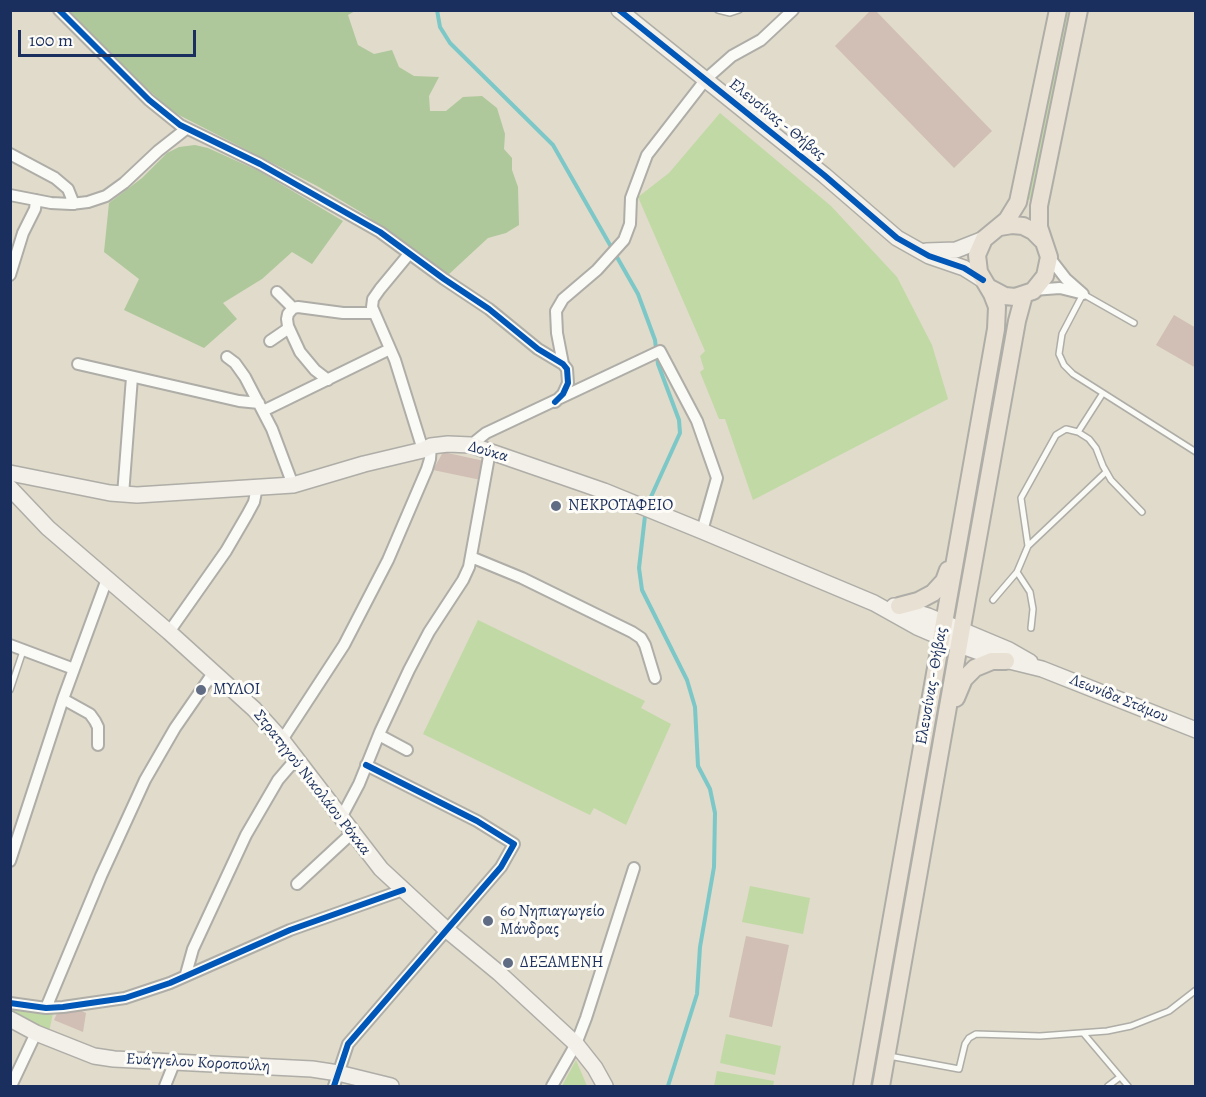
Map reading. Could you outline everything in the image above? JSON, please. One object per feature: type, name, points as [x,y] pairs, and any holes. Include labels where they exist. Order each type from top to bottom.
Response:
[{"type":"main road","name":"Ελευσίνας - Θήβας","points":[[619,10],[824,175],[887,230],[917,250],[964,268],[985,284]]},
{"type":"main road","points":[[917,250],[931,252],[956,250],[970,246],[1000,227],[1012,213],[1018,202],[1058,10]]},
{"type":"main road","points":[[1048,257],[1038,217],[1040,199],[1079,10]]},
{"type":"main road","points":[[1000,227],[1023,226],[1033,231],[1042,240]]},
{"type":"main road","name":"Ελευσίνας - Θήβας","points":[[862,1086],[941,629],[998,318],[997,307],[977,264],[980,246],[984,239]]},
{"type":"main road","name":"Ελευσίνας - Θήβας","points":[[881,1086],[1017,321],[1029,293],[1045,276],[1048,257]]},
{"type":"main road","points":[[985,284],[1005,296],[1029,293]]},
{"type":"main road","name":"Δούκα","points":[[10,474],[123,495],[137,495],[293,485],[427,448],[448,444],[471,445],[604,491],[874,603],[907,622],[941,629]]},
{"type":"main road","name":"Στρατηγού Νικολάου Ρόκκα","points":[[10,488],[48,528],[254,709],[282,740],[381,869],[576,1044],[595,1068],[605,1086]]},
{"type":"main road","points":[[899,606],[928,597],[939,588],[957,543]]},
{"type":"main road","name":"Δούκα","points":[[874,603],[899,606],[960,637]]},
{"type":"main road","name":"Λεωνίδα Στάμου","points":[[960,637],[1006,661],[1041,669],[1195,729]]},
{"type":"main road","name":"Λεωνίδα Στάμου","points":[[960,637],[1017,654],[1041,669]]},
{"type":"main road","points":[[944,727],[969,672],[983,664],[1006,661]]},
{"type":"main road","name":"Ευάγγελου Κοροπούλη","points":[[10,1019],[36,1033],[94,1056],[312,1069],[336,1080],[391,1086]]},
{"type":"street","points":[[59,10],[164,114],[186,129],[287,178],[380,232],[489,309],[538,349],[563,364],[567,369],[568,383],[563,394],[555,402]]},
{"type":"street","points":[[563,364],[556,320],[559,305],[568,294],[610,257],[624,240],[630,224],[631,198],[648,155],[706,79],[732,56],[761,40],[793,10]]},
{"type":"street","points":[[10,195],[51,203],[74,204],[106,196],[186,129]]},
{"type":"street","points":[[10,154],[55,178],[68,189],[74,204]]},
{"type":"street","points":[[10,275],[15,246],[35,209],[36,200]]},
{"type":"street","points":[[282,740],[344,645],[388,560],[430,459],[390,349],[373,313],[373,299],[409,254]]},
{"type":"street","points":[[1048,257],[1066,279],[1083,294]]},
{"type":"street","points":[[1029,293],[1060,288],[1083,294]]},
{"type":"street","points":[[277,292],[293,308],[343,313],[373,313]]},
{"type":"street","points":[[293,308],[287,320],[300,352],[315,370],[328,380]]},
{"type":"street","points":[[270,341],[289,328]]},
{"type":"street","points":[[78,364],[261,407],[328,380],[390,349]]},
{"type":"street","points":[[471,445],[486,433],[660,351],[697,421],[717,478],[702,531]]},
{"type":"street","points":[[227,357],[235,363],[244,376],[261,407],[293,485]]},
{"type":"street","points":[[123,495],[132,376]]},
{"type":"street","points":[[341,818],[429,632],[463,580],[471,557],[490,451]]},
{"type":"street","points":[[169,632],[226,551],[250,508],[257,487]]},
{"type":"street","points":[[471,557],[522,578],[632,632],[641,638],[645,645],[655,678]]},
{"type":"street","points":[[11,860],[63,699],[107,579]]},
{"type":"street","points":[[10,645],[74,669]]},
{"type":"street","points":[[46,1008],[101,876],[146,780],[175,728],[213,673]]},
{"type":"street","points":[[63,699],[90,714],[95,720],[98,727],[98,746]]},
{"type":"street","points":[[379,735],[407,750]]},
{"type":"street","points":[[186,975],[193,949],[246,835],[278,780],[296,759]]},
{"type":"street","points":[[336,1080],[348,1044],[448,931],[501,867],[514,844],[477,821],[366,765]]},
{"type":"street","points":[[297,884],[352,832]]},
{"type":"street","points":[[552,1086],[576,1044],[586,1018],[634,868]]},
{"type":"street","points":[[10,1003],[46,1008],[94,1004],[125,998],[170,983],[290,930],[403,890]]},
{"type":"street","points":[[11,1086],[36,1033]]},
{"type":"street","points":[[165,1086],[175,1061]]},
{"type":"lane","points":[[718,10],[730,13],[739,10]]},
{"type":"lane","points":[[1134,323],[1083,294],[1062,334],[1059,354],[1073,374],[1196,452]]},
{"type":"lane","points":[[1078,432],[1103,393]]},
{"type":"lane","points":[[1028,546],[1021,498],[1056,435],[1066,429],[1078,432],[1089,439],[1096,448],[1106,472],[1125,497],[1142,512]]},
{"type":"lane","points":[[993,600],[1017,572],[1028,546],[1106,472]]},
{"type":"lane","points":[[1017,572],[1030,592],[1033,609],[1032,627]]},
{"type":"lane","points":[[10,690],[24,649]]},
{"type":"lane","points":[[887,1055],[959,1069],[965,1044],[976,1034],[1040,1036],[1084,1034],[1131,1026],[1169,1011],[1196,990]]},
{"type":"lane","points":[[1084,1034],[1128,1086]]},
{"type":"lane","points":[[1108,1086],[1120,1077]]},
{"type":"green space","points":[[66,11],[355,11],[348,15],[358,45],[374,54],[392,50],[399,67],[414,76],[439,77],[429,96],[430,111],[446,111],[463,97],[482,96],[497,108],[505,134],[504,149],[512,158],[512,170],[518,187],[519,225],[506,233],[488,238],[448,275],[364,214],[317,186],[173,112],[92,39]]},
{"type":"green space","points":[[1064,11],[1072,11],[1032,200],[1026,199]]},
{"type":"green space","points":[[720,113],[831,206],[897,277],[932,345],[948,399],[753,500],[725,419],[719,419],[700,372],[704,369],[700,356],[705,351],[638,197],[669,173]]},
{"type":"green space","points":[[195,145],[208,148],[259,171],[343,221],[312,264],[292,252],[262,279],[223,303],[237,319],[204,348],[124,310],[139,279],[104,252],[109,203],[142,178],[167,153],[179,147]]},
{"type":"green space","points":[[478,620],[645,701],[641,708],[671,724],[626,825],[594,808],[590,815],[423,734]]},
{"type":"green space","points":[[750,886],[810,898],[803,934],[742,922]]},
{"type":"green space","points":[[10,1007],[53,1013],[49,1032],[11,1009]]},
{"type":"green space","points":[[726,1034],[781,1046],[775,1075],[720,1063]]},
{"type":"green space","points":[[576,1060],[587,1086],[562,1086]]},
{"type":"green space","points":[[717,1071],[774,1081],[773,1086],[714,1086]]},
{"type":"building","points":[[871,10],[875,10],[992,131],[954,168],[835,46]]},
{"type":"building","points":[[1174,315],[1196,328],[1196,368],[1156,345]]},
{"type":"building","points":[[443,452],[484,461],[481,480],[433,470]]},
{"type":"building","points":[[746,936],[789,945],[772,1027],[729,1017]]},
{"type":"building","points":[[80,1008],[79,1010],[86,1013],[83,1032],[54,1020],[59,1009]]},
{"type":"waterway","points":[[437,10],[440,27],[450,43],[553,145],[638,294],[655,340],[658,364],[679,420],[680,433],[650,499]]},
{"type":"waterway","points":[[645,516],[639,568],[642,590],[687,680],[695,707],[698,766],[710,789],[715,813],[714,867],[700,947],[697,994],[668,1086]]},
{"type":"cycle path","points":[[59,10],[149,100],[180,125],[260,164],[380,232],[489,309],[538,349],[563,364],[567,369],[568,383],[563,394],[555,402]]},
{"type":"cycle path","points":[[619,10],[824,175],[897,238],[929,256],[964,268],[983,280]]},
{"type":"cycle path","points":[[334,1086],[348,1044],[501,867],[514,844],[477,821],[366,765]]},
{"type":"cycle path","points":[[10,1003],[46,1008],[125,998],[170,983],[290,930],[403,890]]},
{"type":"place","name":"ΝΕΚΡΟΤΑΦΕΙΟ","points":[[556,506]]},
{"type":"place","name":"ΜΥΛΟΙ","points":[[201,690]]},
{"type":"place","name":"6ο Νηπιαγωγείο Μάνδρας","points":[[488,921]]},
{"type":"place","name":"ΔΕΞΑΜΕΝΗ","points":[[508,963]]}]
